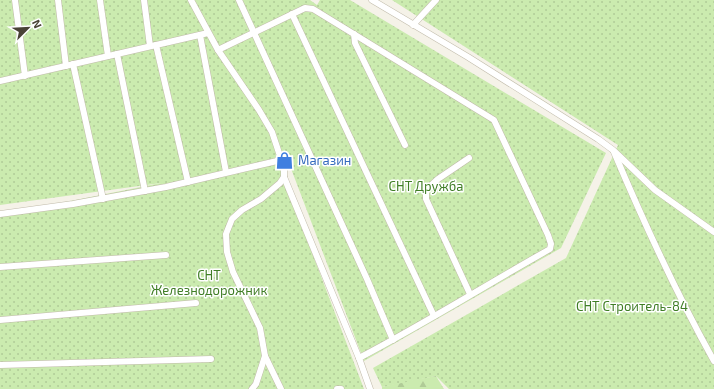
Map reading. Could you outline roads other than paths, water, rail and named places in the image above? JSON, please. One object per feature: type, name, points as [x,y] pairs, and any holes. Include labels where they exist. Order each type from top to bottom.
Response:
[{"type":"street","points":[[15,0],[24,76]]},
{"type":"street","points":[[58,0],[66,66]]},
{"type":"street","points":[[100,0],[108,56]]},
{"type":"street","points":[[144,0],[153,46],[188,182]]},
{"type":"street","points":[[191,0],[218,50],[272,132],[281,155],[284,168],[284,177],[359,358],[370,389]]},
{"type":"street","points":[[239,0],[367,279],[393,340]]},
{"type":"street","points":[[372,0],[468,57],[598,139],[613,150],[655,190],[714,232]]},
{"type":"street","points":[[413,25],[436,0]]},
{"type":"street","points":[[218,50],[304,8],[313,9],[494,120],[548,234],[551,244],[550,249],[393,340],[359,358]]},
{"type":"street","points":[[292,14],[434,316]]},
{"type":"street","points":[[0,81],[208,33]]},
{"type":"street","points":[[354,34],[355,43],[405,145]]},
{"type":"street","points":[[200,35],[226,172]]},
{"type":"street","points":[[117,54],[145,191]]},
{"type":"street","points":[[73,64],[103,199]]},
{"type":"street","points":[[613,150],[660,256],[714,361]]},
{"type":"street","points":[[0,214],[103,199],[188,182],[277,161],[281,155]]},
{"type":"street","points":[[469,158],[438,179],[426,190],[426,199],[470,294]]},
{"type":"street","points":[[281,389],[265,356],[260,328],[233,272],[227,252],[226,234],[232,219],[242,210],[275,187],[284,177]]},
{"type":"street","points":[[0,267],[166,255]]},
{"type":"street","points":[[0,320],[196,303]]},
{"type":"street","points":[[252,389],[256,384],[265,356]]},
{"type":"street","points":[[0,364],[211,359]]},
{"type":"place","name":"Магазин","points":[[285,160]]},
{"type":"park label","name":"СНТ Дружба","points":[[426,186]]},
{"type":"park label","name":"СНТ Железнодорожник","points":[[209,282]]},
{"type":"park label","name":"СНТ Строитель-84","points":[[632,306]]}]
